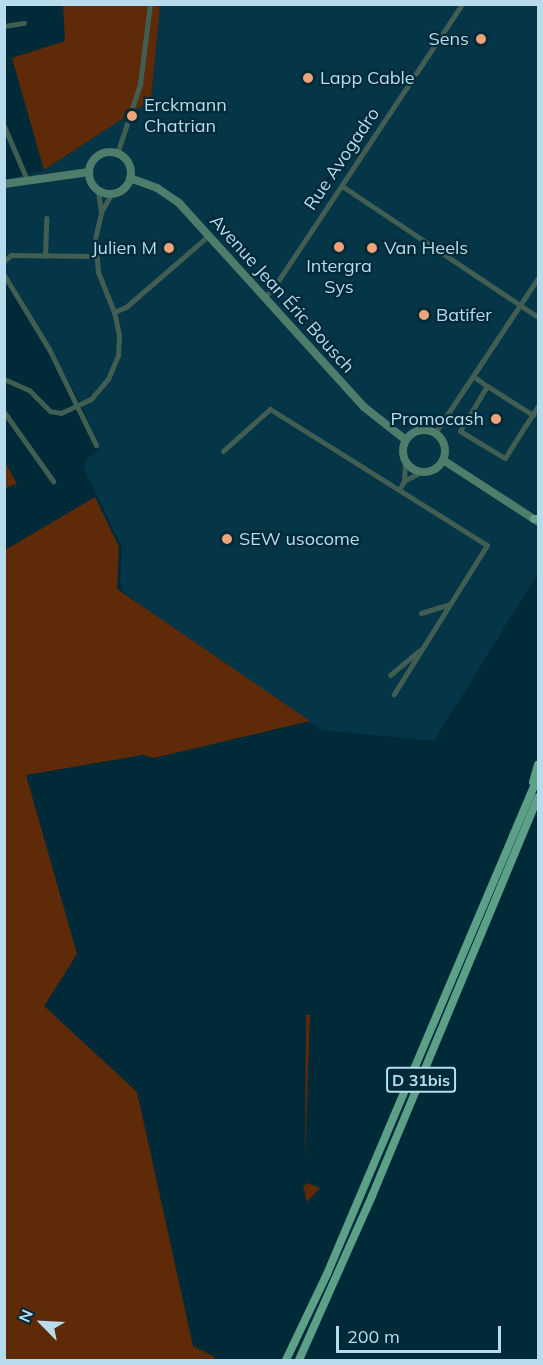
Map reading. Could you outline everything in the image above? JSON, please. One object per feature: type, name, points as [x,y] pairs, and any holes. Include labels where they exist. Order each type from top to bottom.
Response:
[{"type":"highway","points":[[524,811],[538,765]]},
{"type":"highway","name":"D 31bis","points":[[286,1360],[327,1274],[538,777]]},
{"type":"highway","name":"D 31bis","points":[[299,1360],[372,1196],[538,797]]},
{"type":"main road","points":[[117,154],[127,161],[130,178],[123,190],[111,195],[98,191],[89,172],[99,156],[117,154]]},
{"type":"main road","points":[[4,184],[89,172]]},
{"type":"main road","name":"Avenue Jean Éric Bousch","points":[[130,178],[157,188],[179,203],[364,407],[406,440]]},
{"type":"main road","points":[[420,430],[435,433],[444,445],[443,460],[436,468],[421,472],[405,460],[406,440],[420,430]]},
{"type":"main road","points":[[443,460],[537,520]]},
{"type":"street","points":[[117,154],[140,84],[150,4]]},
{"type":"street","name":"Rue Avogadro","points":[[264,297],[273,290],[462,4]]},
{"type":"street","points":[[4,26],[24,23]]},
{"type":"street","points":[[4,126],[27,180]]},
{"type":"street","points":[[342,186],[538,317]]},
{"type":"street","points":[[98,191],[102,212]]},
{"type":"street","points":[[4,379],[29,390],[50,411],[61,413],[78,407],[108,379],[118,356],[114,312],[95,256],[102,212],[111,195]]},
{"type":"street","points":[[45,256],[46,218]]},
{"type":"street","points":[[114,312],[126,307],[209,235]]},
{"type":"street","points":[[4,261],[11,255],[95,256]]},
{"type":"street","points":[[4,275],[49,349],[96,445]]},
{"type":"street","points":[[435,433],[538,278]]},
{"type":"street","points":[[472,376],[533,415]]},
{"type":"street","points":[[487,386],[460,430],[505,458],[538,406]]},
{"type":"street","points":[[223,451],[270,409],[487,545],[394,694]]},
{"type":"street","points":[[4,411],[53,481]]},
{"type":"street","points":[[399,490],[404,481],[405,460]]},
{"type":"street","points":[[404,481],[421,472]]},
{"type":"street","points":[[421,613],[450,604]]},
{"type":"street","points":[[390,675],[424,647]]},
{"type":"shaded area","points":[[63,5],[160,5],[151,100],[44,170],[12,58],[65,41]]},
{"type":"shaded area","points":[[160,5],[538,5],[538,573],[434,741],[321,730],[175,632],[123,591],[120,583],[122,547],[84,468],[85,461],[100,448],[79,400],[5,271],[4,180],[44,170],[151,100]]},
{"type":"shaded area","points":[[5,462],[17,484],[4,488]]},
{"type":"shaded area","points":[[95,497],[119,547],[117,589],[310,721],[154,758],[143,755],[26,775],[77,954],[44,1006],[137,1092],[193,1346],[215,1357],[213,1360],[5,1360],[5,550]]},
{"type":"shaded area","points":[[310,1014],[305,1160],[306,1015]]},
{"type":"shaded area","points":[[308,1183],[320,1188],[307,1202],[303,1186]]},
{"type":"place","name":"Sens","points":[[481,39]]},
{"type":"place","name":"Lapp Cable","points":[[308,78]]},
{"type":"place","name":"Erckmann Chatrian","points":[[132,116]]},
{"type":"place","name":"Intergra Sys","points":[[339,247]]},
{"type":"place","name":"Julien M","points":[[169,248]]},
{"type":"place","name":"Van Heels","points":[[372,248]]},
{"type":"place","name":"Batifer","points":[[424,315]]},
{"type":"place","name":"Promocash","points":[[496,419]]},
{"type":"place","name":"SEW usocome","points":[[227,539]]}]
